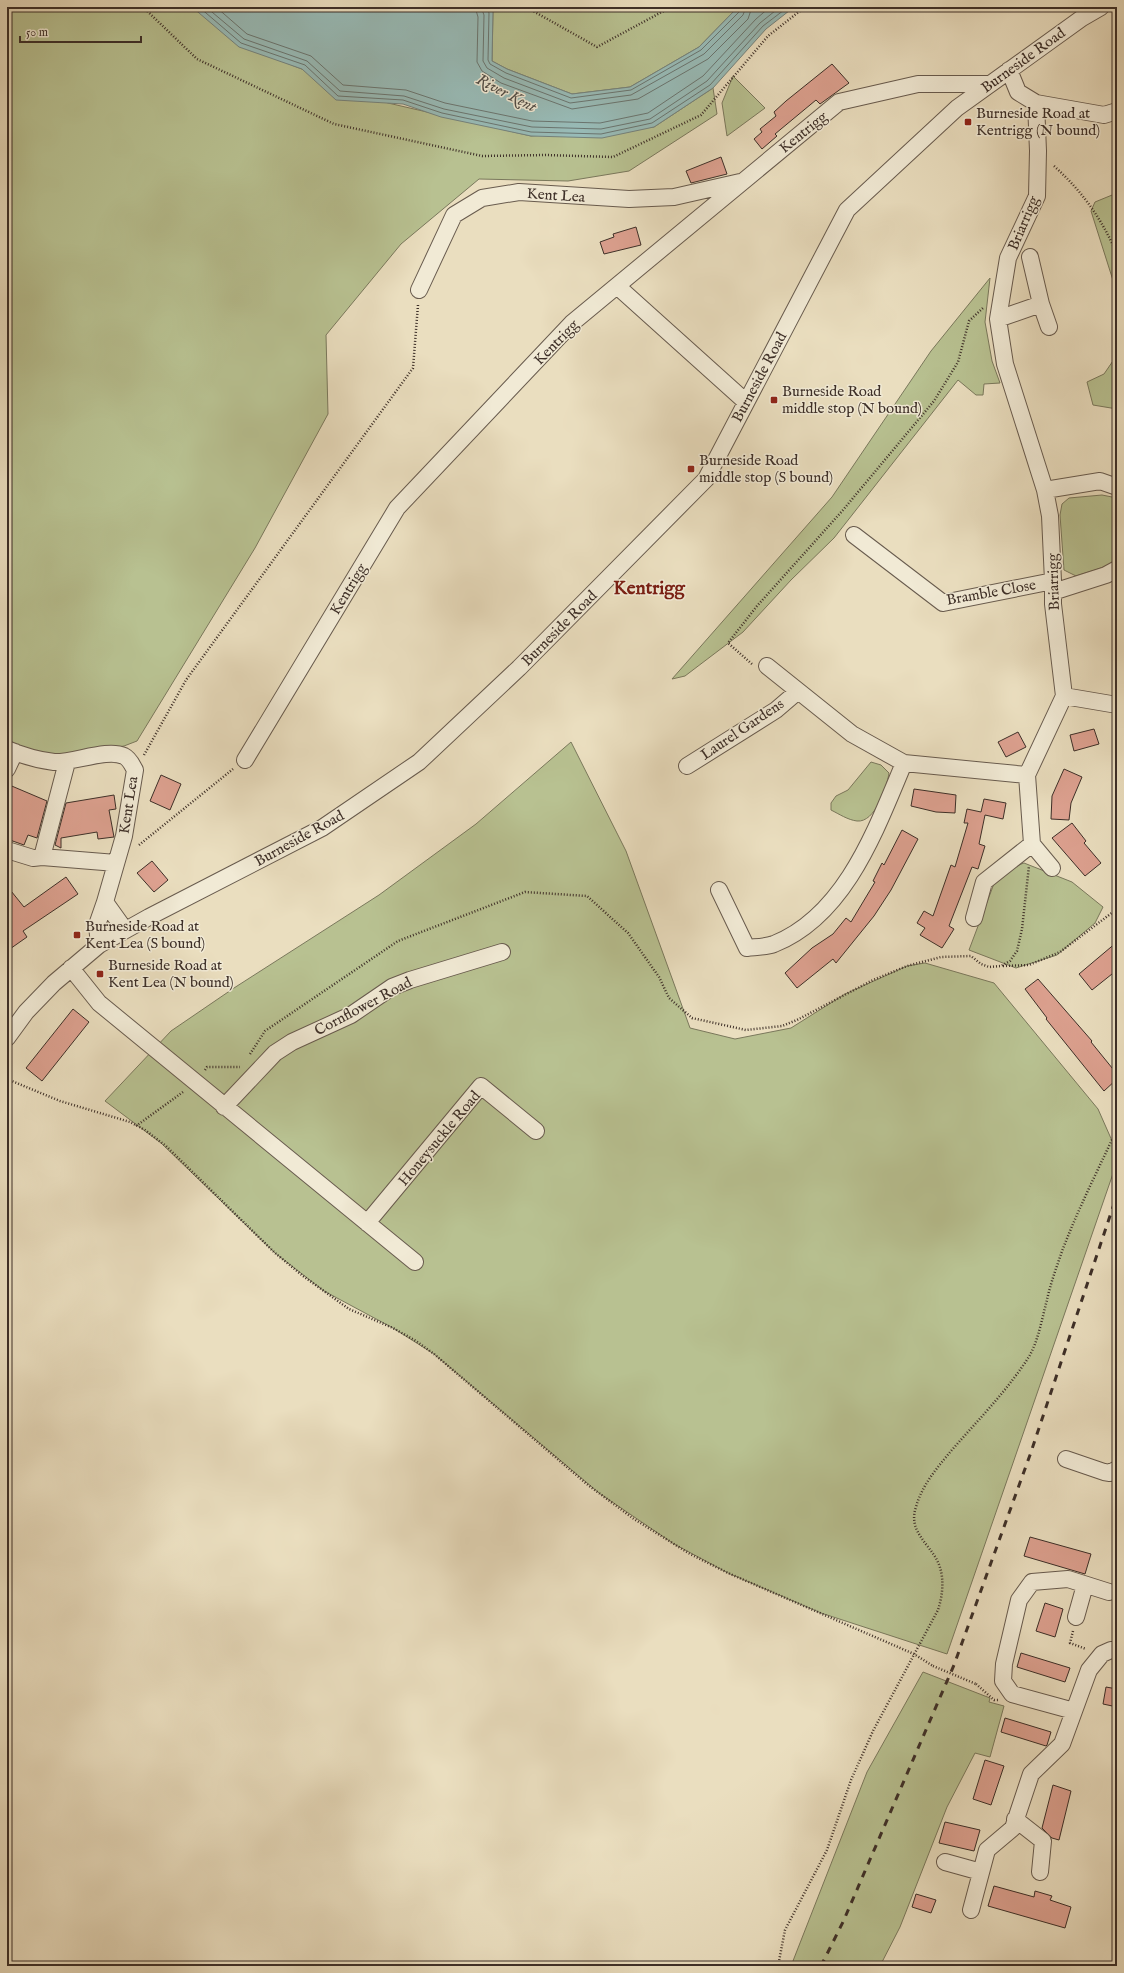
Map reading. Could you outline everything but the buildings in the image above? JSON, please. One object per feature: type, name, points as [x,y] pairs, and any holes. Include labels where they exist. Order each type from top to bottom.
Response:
[{"type":"street","name":"Burneside Road","points":[[7,1038],[26,1012],[71,968],[99,945],[125,930],[322,828],[419,762],[519,668],[706,479],[847,210],[957,108],[1082,18],[1101,7]]},
{"type":"street","points":[[1009,70],[1018,92],[1036,102],[1104,115],[1117,111]]},
{"type":"street","name":"Kentrigg","points":[[245,760],[397,508],[572,324],[839,102],[918,84],[990,84]]},
{"type":"street","name":"Briarrigg","points":[[1036,102],[1038,151],[1036,196],[1008,258],[998,319],[1005,364],[1045,490],[1050,516],[1053,604],[1064,696]]},
{"type":"street","name":"Kent Lea","points":[[419,290],[454,215],[482,198],[519,192],[630,199],[674,198],[744,181]]},
{"type":"street","name":"Briarrigg","points":[[1030,257],[1041,304],[1049,327]]},
{"type":"street","points":[[617,286],[746,402]]},
{"type":"street","points":[[998,319],[1041,304]]},
{"type":"street","points":[[1045,490],[1100,481],[1117,487]]},
{"type":"street","name":"Bramble Close","points":[[854,535],[943,603],[1053,586],[1106,575],[1117,569]]},
{"type":"street","name":"Laurel Gardens","points":[[762,667],[852,734],[904,763],[1027,775]]},
{"type":"street","name":"Laurel Gardens","points":[[687,766],[776,710],[797,692]]},
{"type":"street","points":[[1052,868],[1032,844],[1027,775],[1064,696],[1117,705]]},
{"type":"street","points":[[7,769],[11,750]]},
{"type":"street","name":"Kent Lea","points":[[11,750],[47,760],[67,762],[93,756],[117,754],[124,756],[130,761],[135,770],[124,836],[97,925],[99,945]]},
{"type":"street","points":[[42,857],[67,762]]},
{"type":"street","points":[[719,890],[747,948],[773,945],[800,930],[832,902],[870,844],[904,763]]},
{"type":"street","points":[[974,918],[984,882],[1032,844]]},
{"type":"street","points":[[7,850],[33,858],[42,857],[116,863]]},
{"type":"street","points":[[105,902],[125,930]]},
{"type":"street","name":"Cornflower Road","points":[[224,1106],[275,1053],[292,1042],[351,1015],[392,987],[502,952]]},
{"type":"street","points":[[71,968],[99,1003],[415,1262]]},
{"type":"street","name":"Honeysuckle Road","points":[[367,1223],[480,1086],[536,1131]]},
{"type":"street","points":[[1066,1459],[1104,1472],[1110,1473],[1117,1469]]},
{"type":"street","points":[[1074,1711],[1012,1694],[1003,1681],[1004,1664],[1020,1600],[1032,1582],[1068,1579],[1109,1592]]},
{"type":"street","points":[[1076,1617],[1085,1584]]},
{"type":"street","points":[[971,1910],[987,1850],[1013,1828],[1030,1774],[1062,1744],[1089,1670],[1102,1654],[1111,1650],[1117,1650]]},
{"type":"street","points":[[1015,1819],[1043,1841],[1040,1872]]},
{"type":"street","points":[[945,1862],[981,1872]]},
{"type":"path","points":[[142,7],[197,59],[334,124],[482,156],[545,154],[613,157],[701,115],[768,36],[805,7]]},
{"type":"path","points":[[526,7],[596,48],[671,7]]},
{"type":"path","points":[[1038,151],[1088,200],[1110,237],[1117,254]]},
{"type":"path","points":[[762,667],[728,643],[753,611],[843,510],[934,401],[958,362],[969,321],[1003,289]]},
{"type":"path","points":[[135,770],[186,680],[413,368],[419,290]]},
{"type":"path","points":[[133,849],[245,760]]},
{"type":"path","points":[[1001,966],[1010,961],[1016,951],[1022,929],[1032,844]]},
{"type":"path","points":[[248,1057],[265,1031],[398,941],[525,892],[587,896],[628,933],[659,976],[669,998],[692,1018],[703,1019],[731,1028],[746,1030],[782,1026],[797,1020],[873,980],[907,966],[941,957],[971,956],[981,964],[989,967],[1029,965],[1060,952],[1117,909]]},
{"type":"path","points":[[136,1126],[172,1101],[195,1082],[207,1067],[239,1068],[243,1062]]},
{"type":"path","points":[[7,1079],[60,1101],[145,1130],[166,1146],[270,1248],[303,1276],[348,1309],[392,1328],[416,1341],[434,1354],[588,1484],[634,1519],[690,1554],[728,1573],[914,1654],[933,1666],[976,1684]]},
{"type":"path","points":[[778,1966],[785,1930],[827,1850],[851,1780],[873,1731],[938,1610],[944,1592],[941,1572],[937,1560],[922,1541],[914,1525],[915,1509],[920,1493],[936,1470],[994,1402],[1030,1354],[1038,1334],[1047,1298],[1061,1254],[1117,1129]]},
{"type":"path","points":[[1076,1617],[1070,1643],[1102,1654]]},
{"type":"green space","points":[[7,7],[193,7],[284,62],[388,103],[531,136],[654,127],[713,88],[717,114],[629,171],[568,181],[479,179],[401,244],[326,335],[328,414],[255,548],[137,741],[124,746],[56,757],[7,742]]},
{"type":"green space","points":[[489,7],[738,7],[699,47],[630,87],[572,94],[507,69],[492,61],[493,11]]},
{"type":"green space","points":[[733,76],[765,108],[727,136],[722,103]]},
{"type":"green space","points":[[1117,193],[1117,293],[1091,211],[1095,202]]},
{"type":"green space","points":[[990,278],[985,322],[992,361],[1000,383],[984,384],[983,395],[976,395],[958,380],[834,538],[791,580],[743,632],[685,676],[672,679],[832,497],[931,351]]},
{"type":"green space","points":[[1117,355],[1117,409],[1093,405],[1087,382],[1104,374]]},
{"type":"green space","points":[[1102,495],[1117,498],[1117,563],[1076,576],[1064,570],[1060,515],[1062,504],[1069,498]]},
{"type":"green space","points":[[571,742],[626,851],[690,1028],[735,1039],[791,1028],[845,994],[907,966],[925,963],[994,983],[1098,1109],[1117,1152],[1117,1162],[947,1654],[821,1613],[728,1573],[674,1544],[599,1493],[434,1354],[393,1328],[324,1291],[275,1253],[161,1143],[105,1101],[171,1031],[234,988],[379,895],[476,824]]},
{"type":"green space","points":[[871,762],[881,765],[889,773],[883,795],[875,810],[863,820],[857,821],[831,810],[831,803],[836,796],[848,790]]},
{"type":"green space","points":[[1024,863],[1072,882],[1103,907],[1095,923],[1057,955],[1016,968],[969,950],[998,873]]},
{"type":"green space","points":[[923,1672],[990,1698],[989,1702],[1004,1706],[990,1757],[975,1753],[947,1807],[900,1927],[880,1966],[791,1966],[867,1772]]},
{"type":"water","name":"River Kent","points":[[192,7],[489,7],[493,11],[492,61],[507,69],[572,94],[630,87],[699,47],[738,7],[794,7],[766,29],[713,88],[654,127],[602,138],[531,136],[441,117],[403,104],[336,100],[302,69],[239,47]]},
{"type":"railway","points":[[821,1966],[843,1922],[954,1665],[1030,1455],[1117,1195]]},
{"type":"place","name":"Burneside Road at Kentrigg (N bound)","points":[[968,122]]},
{"type":"place","name":"Burneside Road middle stop (N bound)","points":[[774,400]]},
{"type":"place","name":"Burneside Road middle stop (S bound)","points":[[691,469]]},
{"type":"place","name":"Burneside Road at Kent Lea (S bound)","points":[[77,935]]},
{"type":"place","name":"Burneside Road at Kent Lea (N bound)","points":[[100,974]]},
{"type":"district","name":"Kentrigg","points":[[649,587]]}]
